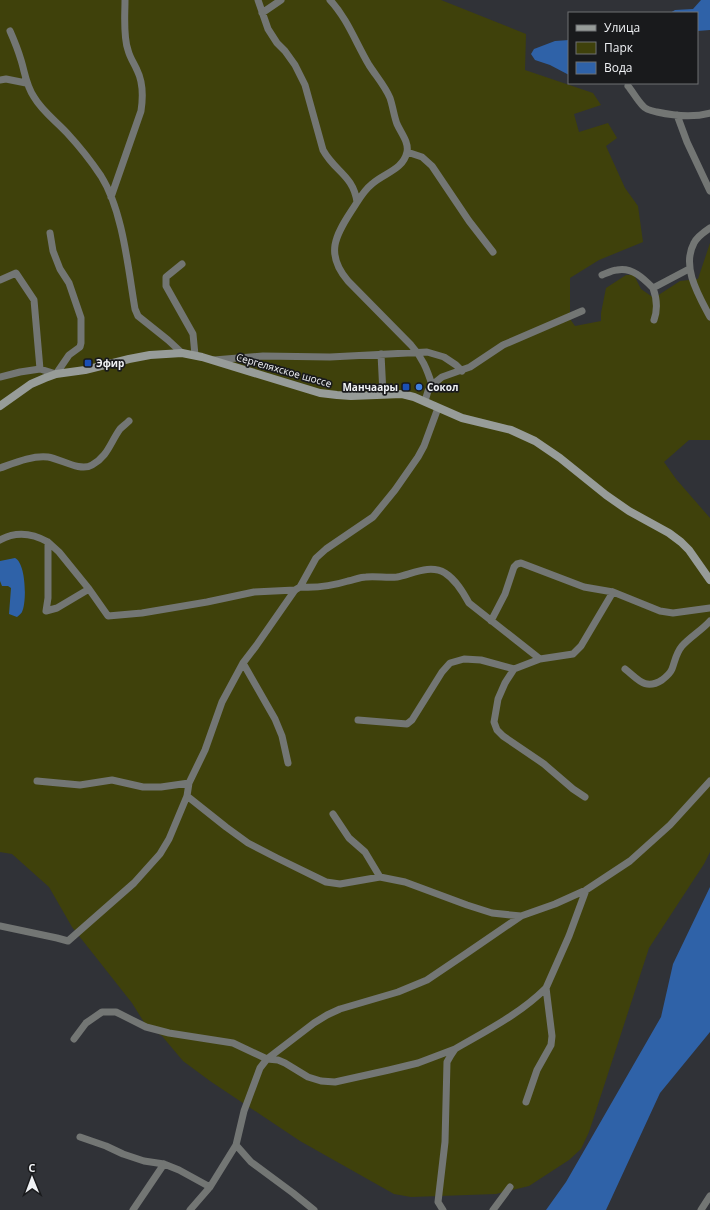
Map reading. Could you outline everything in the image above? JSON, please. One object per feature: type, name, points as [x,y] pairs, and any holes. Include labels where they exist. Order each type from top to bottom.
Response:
[{"type":"main road","name":"Сергеляхское шоссе","points":[[0,406],[31,384],[56,374],[85,370],[150,355],[182,353],[214,360],[320,393],[337,396],[402,394],[425,401],[462,418],[511,430],[535,441],[560,458],[606,496],[670,533],[689,550],[710,580]]},
{"type":"street","points":[[111,197],[143,103],[141,81],[138,70],[131,60],[127,49],[125,0]]},
{"type":"street","points":[[258,0],[268,29],[295,66],[305,85],[323,150],[327,157],[350,181],[357,202]]},
{"type":"street","points":[[262,13],[281,0]]},
{"type":"street","points":[[330,0],[346,22],[369,64],[388,93],[395,119],[407,146],[404,161],[394,170],[373,182],[363,193],[337,235],[335,244],[337,264],[348,281],[417,352],[424,364],[432,385]]},
{"type":"street","points":[[10,31],[21,59],[26,83],[34,98],[68,134],[101,176],[111,197],[118,219],[135,308],[138,316],[182,353]]},
{"type":"street","points":[[0,80],[6,79],[26,83]]},
{"type":"street","points":[[628,86],[645,108],[650,110],[677,115],[698,116],[710,113]]},
{"type":"street","points":[[677,115],[693,155],[710,191]]},
{"type":"street","points":[[407,152],[422,157],[432,166],[468,221],[492,252]]},
{"type":"street","points":[[710,228],[700,235],[694,242],[691,251],[689,269],[710,317]]},
{"type":"street","points":[[0,377],[40,369],[56,374],[70,355],[80,347],[81,318],[70,283],[60,269],[53,251],[50,233]]},
{"type":"street","points":[[182,264],[166,278],[166,286],[193,334],[195,355]]},
{"type":"street","points":[[652,288],[689,269]]},
{"type":"street","points":[[602,275],[618,270],[630,270],[641,277],[652,288],[656,297],[657,313],[654,320]]},
{"type":"street","points":[[0,280],[16,274],[34,300],[40,369]]},
{"type":"street","points":[[425,401],[428,391],[432,385],[442,377],[462,371],[476,364],[503,346],[582,311]]},
{"type":"street","points":[[214,360],[263,356],[330,357],[427,352],[444,357],[462,371]]},
{"type":"street","points":[[381,354],[383,394]]},
{"type":"street","points":[[0,926],[68,941],[134,883],[160,854],[169,839],[187,796],[189,783],[205,750],[222,702],[243,663],[297,589],[316,558],[326,549],[373,517],[395,490],[424,446],[438,408]]},
{"type":"street","points":[[0,468],[27,459],[46,456],[85,468],[103,457],[114,442],[120,429],[129,421]]},
{"type":"street","points":[[0,540],[14,534],[26,534],[39,537],[48,542],[60,552],[90,589],[108,616],[142,613],[254,592],[327,586],[367,576],[396,577],[417,570],[436,570],[444,572],[454,580],[464,593],[469,604],[540,659]]},
{"type":"street","points":[[48,542],[48,598],[46,611],[57,608],[90,589]]},
{"type":"street","points":[[491,620],[505,594],[514,567],[521,563],[584,587],[613,592],[660,611],[673,612],[710,608]]},
{"type":"street","points":[[585,797],[573,789],[544,764],[503,736],[497,730],[494,722],[498,699],[505,683],[514,669],[540,659],[573,654],[581,646],[613,592]]},
{"type":"street","points":[[625,668],[646,685],[652,685],[659,682],[667,677],[672,670],[676,656],[682,646],[710,621]]},
{"type":"street","points":[[358,720],[407,724],[412,720],[442,672],[450,663],[464,659],[481,660],[514,669]]},
{"type":"street","points":[[243,663],[275,719],[282,736],[288,763]]},
{"type":"street","points":[[37,781],[80,785],[112,780],[143,787],[161,787],[189,783]]},
{"type":"street","points":[[190,1210],[210,1187],[236,1145],[244,1111],[260,1068],[267,1059],[314,1023],[327,1015],[398,992],[427,980],[521,916],[555,904],[586,890],[630,861],[670,825],[710,781]]},
{"type":"street","points":[[187,796],[220,823],[248,842],[326,882],[340,884],[380,877],[405,882],[467,905],[492,912],[521,916]]},
{"type":"street","points":[[333,814],[349,838],[366,852],[380,877]]},
{"type":"street","points":[[74,1039],[86,1022],[102,1012],[116,1012],[146,1027],[233,1043],[267,1059],[278,1060],[285,1063],[308,1077],[321,1081],[335,1082],[411,1065],[456,1049],[521,1010],[546,988],[569,936],[586,890]]},
{"type":"street","points":[[526,1102],[537,1070],[551,1045],[552,1036],[546,988]]},
{"type":"street","points":[[443,1210],[438,1202],[445,1142],[448,1062],[456,1049]]},
{"type":"street","points":[[80,1138],[106,1146],[122,1154],[144,1161],[164,1164],[179,1170],[210,1187]]},
{"type":"street","points":[[236,1145],[251,1162],[314,1210]]},
{"type":"street","points":[[133,1210],[164,1164]]},
{"type":"street","points":[[493,1210],[510,1187]]},
{"type":"street","points":[[701,1210],[710,1196]]},
{"type":"green space","points":[[0,0],[441,0],[526,34],[525,70],[593,93],[601,105],[574,114],[579,132],[608,123],[617,138],[606,146],[625,188],[638,206],[643,242],[599,260],[570,278],[570,319],[575,326],[601,321],[606,288],[626,275],[634,275],[641,289],[654,298],[680,281],[698,279],[710,243],[710,440],[689,440],[664,462],[676,479],[710,518],[710,852],[704,864],[649,948],[589,1132],[581,1149],[569,1160],[529,1186],[496,1194],[411,1197],[394,1194],[300,1141],[210,1081],[183,1061],[162,1036],[147,1027],[132,1003],[72,927],[49,887],[12,854],[0,852]]},
{"type":"water","points":[[701,0],[710,0],[710,30],[698,31],[698,12],[672,12],[675,10],[693,9]]},
{"type":"water","points":[[568,40],[568,74],[550,65],[535,60],[531,54],[534,49],[555,41]]},
{"type":"water","points":[[15,558],[19,561],[21,567],[25,592],[24,607],[22,613],[17,617],[9,614],[11,588],[8,586],[2,586],[0,581],[0,561]]},
{"type":"water","points":[[710,887],[710,1032],[660,1093],[606,1210],[546,1210],[566,1182],[661,1017],[673,964]]},
{"type":"place","name":"Эфир","points":[[88,363]]},
{"type":"place","name":"Манчаары","points":[[406,387]]},
{"type":"place","name":"Сокол","points":[[419,387]]}]
